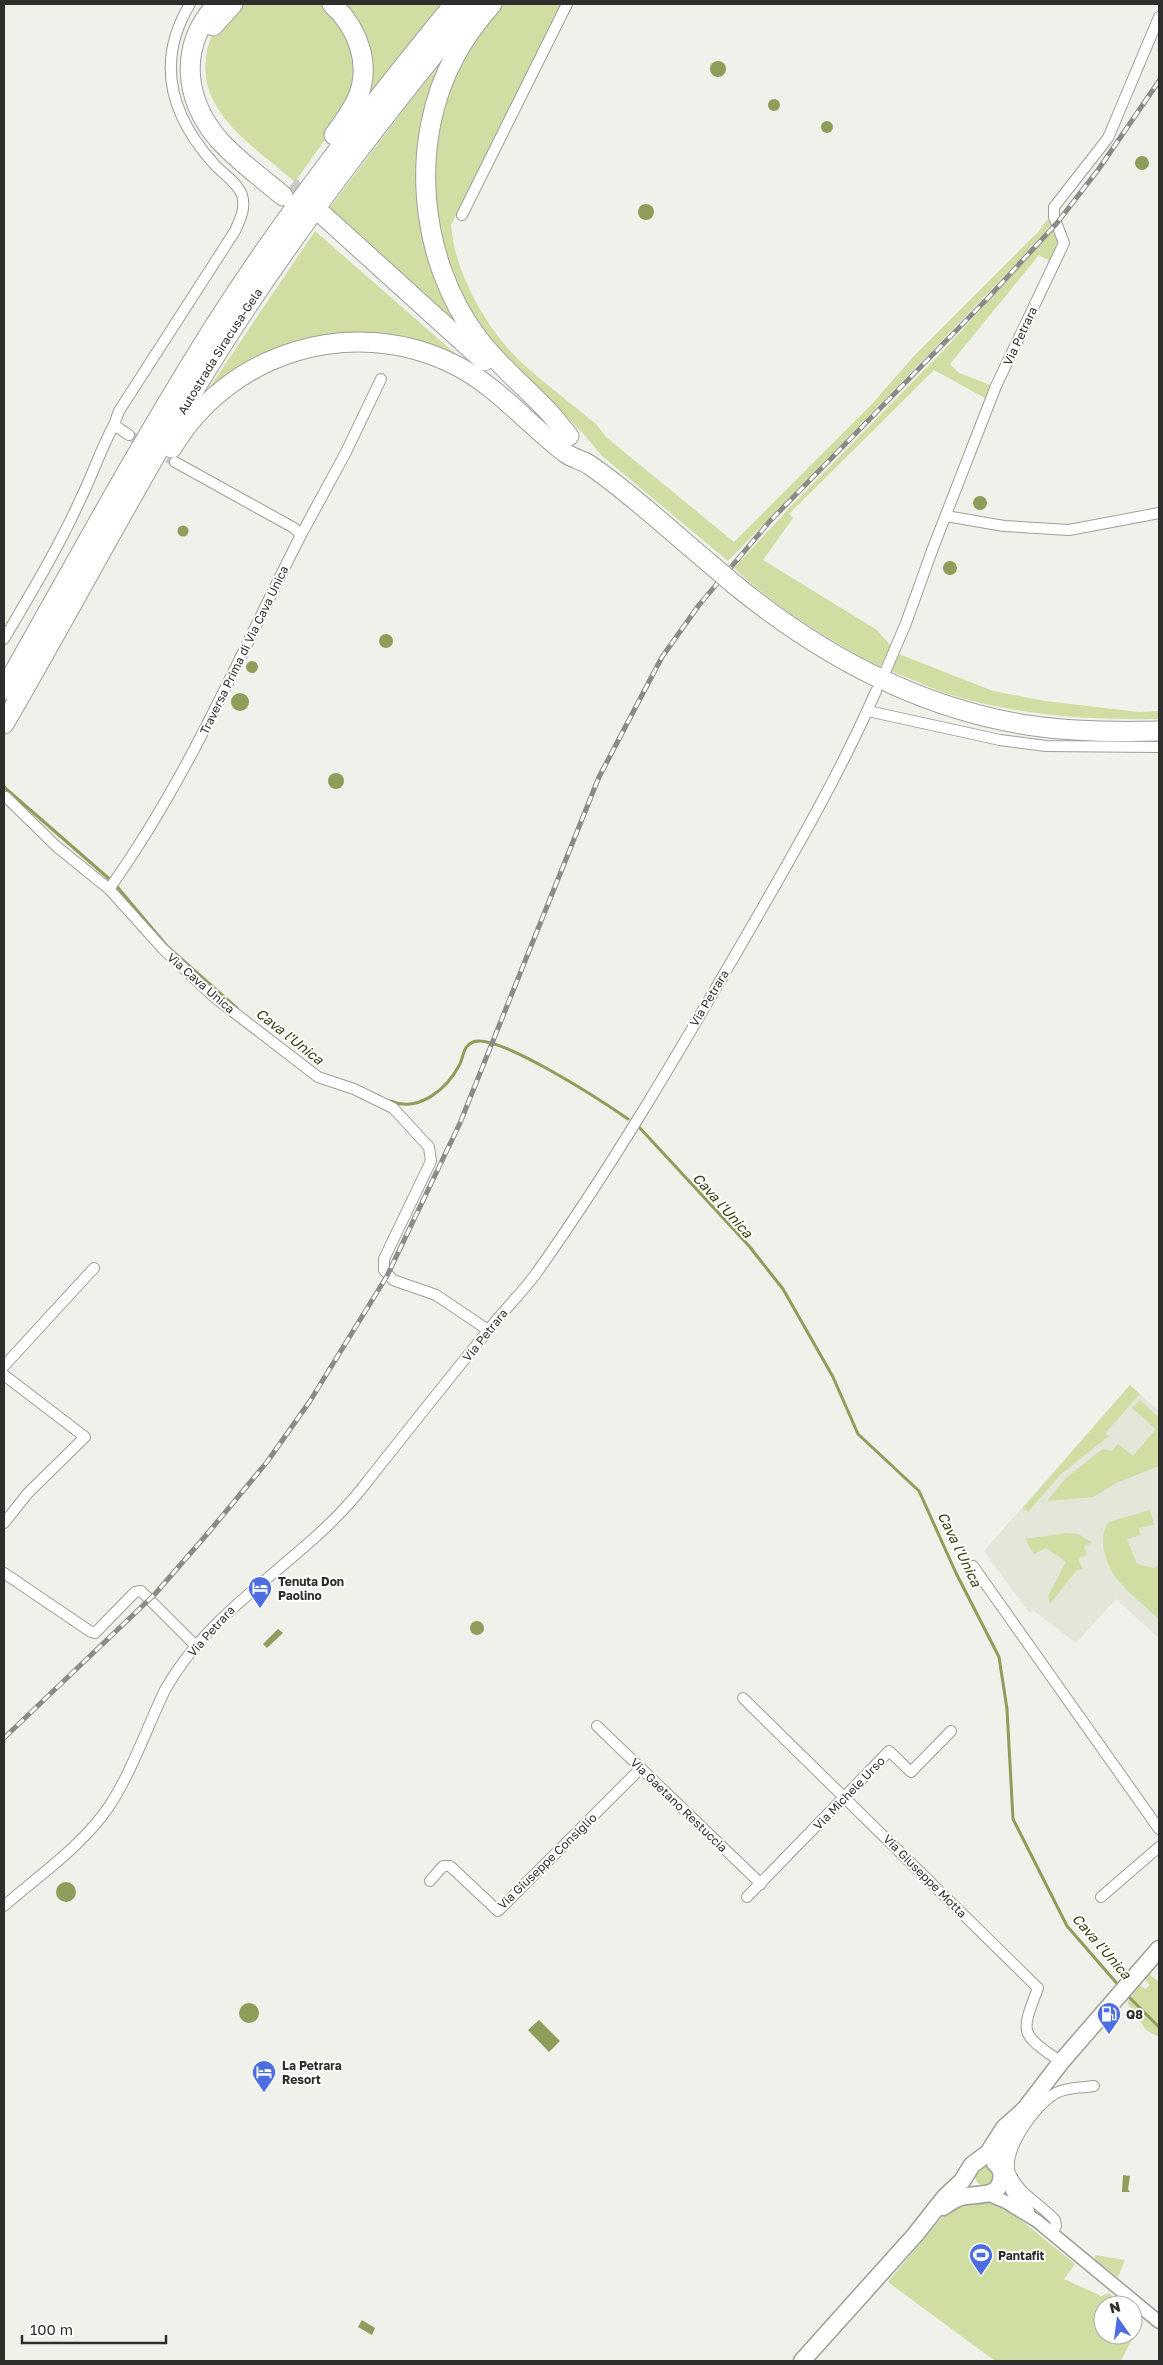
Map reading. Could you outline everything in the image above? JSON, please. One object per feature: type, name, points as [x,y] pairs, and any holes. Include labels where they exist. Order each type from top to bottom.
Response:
[{"type":"highway","points":[[217,4],[197,30],[192,51],[190,67],[195,101],[218,139],[287,191],[226,131],[212,113],[205,96],[200,67],[202,52],[207,36],[218,18],[233,4]]},
{"type":"highway","points":[[110,502],[127,456],[146,422],[210,319],[357,98],[362,70],[359,43],[349,22],[332,4]]},
{"type":"highway","name":"Autostrada Siracusa-Gela","points":[[4,690],[153,426],[216,323],[353,129],[454,4]]},
{"type":"highway","name":"Autostrada Siracusa-Gela","points":[[4,724],[167,435],[235,326],[307,219],[400,96],[475,4]]},
{"type":"highway","points":[[492,4],[454,57],[435,110],[429,139],[426,184],[432,235],[447,284],[463,316],[476,336],[500,366],[544,406],[569,436]]},
{"type":"highway","points":[[630,496],[595,459],[320,220],[589,464],[630,496],[766,611],[823,649],[872,675],[934,701],[998,720],[1034,726],[1109,732],[1159,731]]},
{"type":"highway","points":[[75,598],[115,545],[178,438],[204,407],[240,375],[275,357],[297,350],[340,342],[371,341],[425,352],[469,373],[568,455],[589,464]]},
{"type":"main road","points":[[915,2235],[952,2201],[961,2197],[984,2194],[997,2189],[1002,2178],[1002,2148],[1006,2136],[1061,2062],[1159,1949]]},
{"type":"main road","points":[[802,2361],[915,2235],[1004,2128],[1024,2110]]},
{"type":"main road","points":[[975,2165],[991,2160],[1001,2171]]},
{"type":"main road","points":[[975,2165],[968,2182],[976,2192],[984,2194]]},
{"type":"street","points":[[4,639],[78,506],[119,411],[234,231],[243,213],[244,204],[236,186],[200,146],[186,124],[172,88],[170,73],[175,35],[190,4]]},
{"type":"street","points":[[462,215],[567,4]]},
{"type":"street","name":"Via Petrara","points":[[886,670],[906,623],[996,386],[1064,243],[1054,217],[1054,206],[1108,138],[1159,17]]},
{"type":"street","name":"Traversa Prima di Via Cava Unica","points":[[110,889],[146,833],[220,704],[301,535],[345,454],[381,379]]},
{"type":"street","points":[[114,425],[129,435]]},
{"type":"street","points":[[176,462],[294,528],[301,535]]},
{"type":"street","points":[[946,516],[1004,526],[1069,530],[1159,513]]},
{"type":"street","name":"Via Petrara","points":[[4,1906],[83,1838],[103,1815],[120,1787],[169,1682],[196,1646],[238,1601],[308,1543],[356,1496],[488,1330],[534,1277],[604,1170],[710,999],[783,873],[868,711],[876,692]]},
{"type":"street","points":[[868,711],[1009,742],[1046,746],[1159,747]]},
{"type":"street","name":"Via Cava Unica","points":[[6,797],[56,846],[110,889],[163,949],[214,997],[318,1077],[354,1090],[393,1108],[429,1147],[431,1162],[384,1259],[384,1270],[392,1280],[436,1296],[488,1330]]},
{"type":"street","points":[[4,1366],[94,1268]]},
{"type":"street","points":[[4,1375],[85,1437],[28,1493],[4,1523]]},
{"type":"street","points":[[973,1566],[1159,1829]]},
{"type":"street","points":[[4,1573],[95,1633],[135,1592],[141,1591],[196,1646]]},
{"type":"street","name":"Via Giuseppe Motta","points":[[743,1698],[1038,1988],[1025,2022],[1026,2032],[1031,2041],[1061,2062]]},
{"type":"street","name":"Via Gaetano Restuccia","points":[[597,1726],[761,1884]]},
{"type":"street","name":"Via Michele Urso","points":[[747,1898],[889,1751],[911,1772],[951,1731]]},
{"type":"street","name":"Via Giuseppe Consiglio","points":[[430,1880],[443,1866],[450,1866],[498,1912],[641,1768]]},
{"type":"street","points":[[1101,1897],[1159,1848]]},
{"type":"street","points":[[1052,2233],[1056,2226],[1055,2220],[1024,2194],[1010,2172],[1008,2161],[1010,2149],[1015,2139],[1050,2098],[1067,2089],[1094,2086]]},
{"type":"street","points":[[1001,2171],[1015,2196],[1037,2221]]},
{"type":"street","points":[[984,2194],[1006,2202],[1037,2221],[1159,2322]]},
{"type":"shaded area","points":[[239,4],[327,4],[358,51],[348,107],[295,182],[234,129],[221,113],[211,96],[206,78],[208,45],[223,21]]},
{"type":"shaded area","points":[[343,4],[443,4],[362,102]]},
{"type":"shaded area","points":[[499,4],[564,4],[451,225],[454,244],[466,281],[485,317],[521,362],[597,425],[606,437],[734,542],[872,404],[913,357],[1038,232],[1047,220],[1050,221],[1051,225],[1013,267],[728,561],[601,455],[564,414],[497,351],[476,323],[459,292],[447,260],[438,226],[434,191],[434,156],[439,122],[449,88],[471,44]]},
{"type":"shaded area","points":[[456,46],[423,187],[474,340],[328,210],[416,94]]},
{"type":"shaded area","points":[[718,61],[724,63],[726,69],[724,75],[718,77],[712,75],[710,69],[712,63]]},
{"type":"shaded area","points":[[776,99],[779,100],[779,110],[772,111],[769,110],[768,103],[769,100]]},
{"type":"shaded area","points":[[825,121],[829,121],[833,127],[829,133],[825,133],[821,129],[821,125]]},
{"type":"shaded area","points":[[1142,156],[1147,158],[1149,163],[1147,168],[1142,170],[1137,168],[1135,163],[1137,158]]},
{"type":"shaded area","points":[[646,204],[652,206],[654,212],[652,218],[646,220],[640,218],[638,212],[640,206]]},
{"type":"shaded area","points":[[1056,227],[1057,245],[1050,261],[1039,255],[950,364],[959,373],[990,385],[985,398],[934,370],[789,514],[793,518],[763,560],[877,630],[891,646],[880,667],[786,610],[734,568],[792,505],[942,352]]},
{"type":"shaded area","points":[[315,231],[458,356],[408,338],[373,333],[338,334],[201,400]]},
{"type":"shaded area","points":[[980,496],[985,498],[987,503],[985,508],[980,510],[975,508],[973,503],[975,498]]},
{"type":"shaded area","points":[[183,525],[189,531],[183,537],[177,531]]},
{"type":"shaded area","points":[[947,561],[953,561],[957,568],[953,575],[947,575],[943,571],[943,565]]},
{"type":"shaded area","points":[[383,634],[389,634],[393,641],[389,648],[383,648],[379,644],[379,638]]},
{"type":"shaded area","points":[[899,654],[993,691],[1045,701],[1139,712],[1159,711],[1159,719],[1107,719],[1056,715],[980,703],[939,691],[891,671]]},
{"type":"shaded area","points":[[250,661],[254,661],[258,667],[254,673],[250,673],[246,669],[246,665]]},
{"type":"shaded area","points":[[240,693],[246,696],[249,702],[246,708],[240,711],[234,708],[231,702],[234,696]]},
{"type":"shaded area","points":[[333,773],[339,773],[344,778],[342,787],[333,789],[328,784],[328,778]]},
{"type":"shaded area","points":[[1130,1385],[1159,1411],[1159,1638],[1116,1599],[1076,1643],[1034,1611],[1029,1612],[984,1551]]},
{"type":"shaded area","points":[[1130,1385],[1140,1394],[1105,1433],[1109,1436],[1062,1473],[1028,1512],[1023,1508]]},
{"type":"shaded area","points":[[1140,1400],[1159,1418],[1159,1466],[1118,1482],[1093,1497],[1047,1501],[1066,1478],[1103,1449],[1112,1451],[1118,1444],[1133,1456],[1156,1429],[1132,1408]]},
{"type":"shaded area","points":[[1150,1510],[1154,1525],[1139,1528],[1140,1535],[1127,1539],[1137,1564],[1153,1568],[1159,1566],[1159,1619],[1117,1579],[1109,1567],[1103,1543],[1105,1528],[1109,1522]]},
{"type":"shaded area","points":[[1066,1533],[1078,1534],[1093,1543],[1084,1546],[1087,1555],[1078,1558],[1082,1568],[1075,1572],[1050,1604],[1048,1596],[1066,1562],[1046,1548],[1034,1554],[1025,1539]]},
{"type":"shaded area","points":[[474,1621],[480,1621],[484,1628],[480,1635],[474,1635],[470,1631],[470,1625]]},
{"type":"shaded area","points":[[278,1629],[283,1633],[267,1648],[263,1644]]},
{"type":"shaded area","points":[[66,1882],[73,1885],[76,1892],[73,1899],[66,1902],[59,1899],[56,1892],[59,1885]]},
{"type":"shaded area","points":[[1149,1974],[1159,1982],[1159,2037],[1146,2030],[1127,2002],[1140,1985],[1145,1989],[1150,1985],[1145,1980]]},
{"type":"shaded area","points":[[249,2003],[256,2006],[259,2013],[256,2020],[249,2023],[242,2020],[239,2013],[242,2006]]},
{"type":"shaded area","points":[[539,2020],[560,2041],[549,2052],[528,2030]]},
{"type":"shaded area","points":[[985,2166],[992,2169],[995,2176],[992,2183],[985,2186],[978,2183],[975,2176],[978,2169]]},
{"type":"shaded area","points":[[1123,2175],[1130,2176],[1128,2189],[1130,2192],[1122,2192]]},
{"type":"shaded area","points":[[989,2200],[1017,2217],[1075,2264],[1064,2279],[1099,2295],[1093,2295],[1093,2345],[1129,2345],[1121,2361],[995,2361],[888,2282],[950,2208],[958,2202]]},
{"type":"shaded area","points":[[1095,2255],[1125,2260],[1118,2277],[1095,2260]]},
{"type":"shaded area","points":[[362,2320],[375,2328],[372,2335],[358,2327]]},
{"type":"waterway","name":"Cava l'Unica","points":[[4,787],[114,883],[167,946],[237,1008]]},
{"type":"waterway","name":"Cava l'Unica","points":[[390,1101],[411,1104],[431,1096],[448,1082],[460,1064],[467,1046],[473,1042],[486,1042],[527,1058],[551,1071],[628,1119]]},
{"type":"waterway","name":"Cava l'Unica","points":[[639,1127],[749,1246],[783,1289],[833,1377],[858,1434],[919,1491],[956,1573],[999,1657],[1007,1709],[1013,1819],[1067,1926],[1120,1987]]},
{"type":"waterway","name":"Cava l'Unica","points":[[1126,1994],[1159,2027]]},
{"type":"tunnel","points":[[290,186],[315,207]]},
{"type":"tunnel","points":[[129,435],[175,462]]},
{"type":"railway","points":[[4,1738],[155,1594],[267,1462],[310,1401],[387,1276],[460,1123],[599,777],[662,657],[699,605],[770,521],[988,298],[1057,223],[1098,170],[1159,81]]},
{"type":"place","name":"Tenuta Don Paolino","points":[[260,1609]]},
{"type":"place","name":"Q8","points":[[1109,2035]]},
{"type":"place","name":"La Petrara Resort","points":[[264,2093]]},
{"type":"place","name":"Pantafit","points":[[981,2276]]}]
